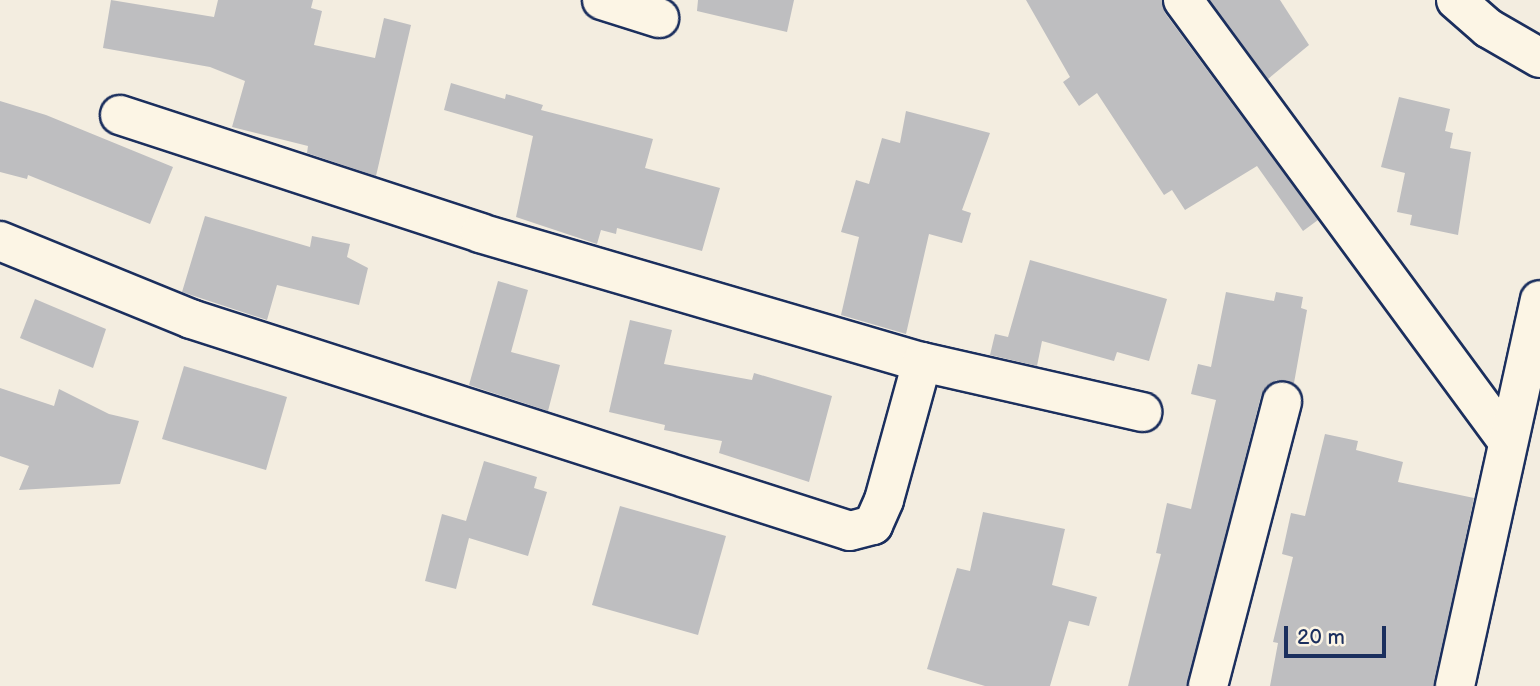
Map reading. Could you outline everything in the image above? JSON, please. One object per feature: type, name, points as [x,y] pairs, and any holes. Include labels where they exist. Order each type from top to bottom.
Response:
[{"type":"street","points":[[602,0],[659,18]]},
{"type":"street","points":[[1183,0],[1506,439]]},
{"type":"street","points":[[1456,0],[1469,15],[1540,58]]},
{"type":"street","points":[[120,115],[480,233],[922,362],[1142,412]]},
{"type":"street","points":[[0,241],[191,319],[850,531],[873,525],[884,500],[922,362]]},
{"type":"street","points":[[1455,686],[1506,439],[1540,300]]},
{"type":"street","points":[[1208,686],[1282,401]]},
{"type":"building","points":[[111,0],[214,17],[218,0],[313,0],[311,8],[322,11],[314,45],[375,58],[384,18],[411,25],[376,176],[307,153],[308,146],[232,127],[245,81],[210,67],[103,48]]},
{"type":"building","points":[[698,0],[794,0],[787,32],[697,11]]},
{"type":"building","points":[[1026,0],[1162,0],[1165,13],[1318,220],[1303,231],[1257,166],[1185,210],[1172,190],[1164,195],[1097,93],[1079,106],[1063,82],[1070,77]]},
{"type":"building","points":[[1210,0],[1280,0],[1309,45],[1268,79]]},
{"type":"building","points":[[451,83],[505,99],[506,94],[543,105],[541,110],[653,139],[645,168],[720,188],[702,251],[617,228],[616,234],[601,230],[597,244],[516,217],[533,136],[444,110]]},
{"type":"building","points":[[1399,97],[1450,109],[1445,131],[1453,133],[1450,148],[1471,152],[1458,235],[1410,225],[1412,215],[1397,212],[1405,173],[1381,167]]},
{"type":"building","points":[[0,101],[46,115],[173,167],[150,224],[28,175],[27,179],[0,172]]},
{"type":"building","points":[[906,111],[990,133],[962,210],[971,213],[962,243],[929,234],[906,334],[841,315],[859,237],[841,232],[856,180],[869,184],[882,138],[900,143]]},
{"type":"building","points":[[205,216],[310,247],[312,236],[350,244],[347,257],[368,268],[359,305],[277,285],[267,320],[182,292]]},
{"type":"building","points":[[1030,260],[1167,299],[1149,361],[1117,352],[1114,361],[1042,341],[1037,366],[990,355],[995,334],[1008,337]]},
{"type":"building","points":[[498,281],[528,290],[511,352],[560,365],[548,411],[469,385]]},
{"type":"building","points":[[1226,292],[1274,301],[1276,292],[1303,297],[1301,308],[1307,310],[1294,383],[1276,380],[1261,396],[1187,686],[1128,686],[1161,554],[1156,553],[1167,503],[1191,509],[1216,400],[1191,394],[1198,364],[1211,367]]},
{"type":"building","points":[[35,299],[106,329],[93,368],[20,338]]},
{"type":"building","points":[[630,320],[672,330],[664,364],[752,380],[754,373],[832,396],[809,482],[719,453],[722,441],[664,430],[665,425],[609,412]]},
{"type":"building","points":[[184,366],[287,397],[266,470],[162,439]]},
{"type":"building","points":[[0,388],[54,406],[59,389],[109,414],[139,421],[120,484],[19,490],[29,466],[0,456]]},
{"type":"building","points":[[1325,434],[1358,441],[1356,450],[1403,462],[1398,482],[1474,498],[1434,686],[1270,686],[1278,643],[1273,642],[1293,557],[1282,554],[1291,513],[1305,516]]},
{"type":"building","points":[[484,461],[537,477],[534,488],[547,492],[528,556],[469,538],[456,589],[425,581],[442,514],[466,521]]},
{"type":"building","points":[[620,506],[726,536],[698,635],[592,605]]},
{"type":"building","points":[[983,512],[1065,529],[1052,585],[1097,597],[1089,626],[1069,621],[1050,686],[985,686],[927,669],[957,568],[970,571]]}]
